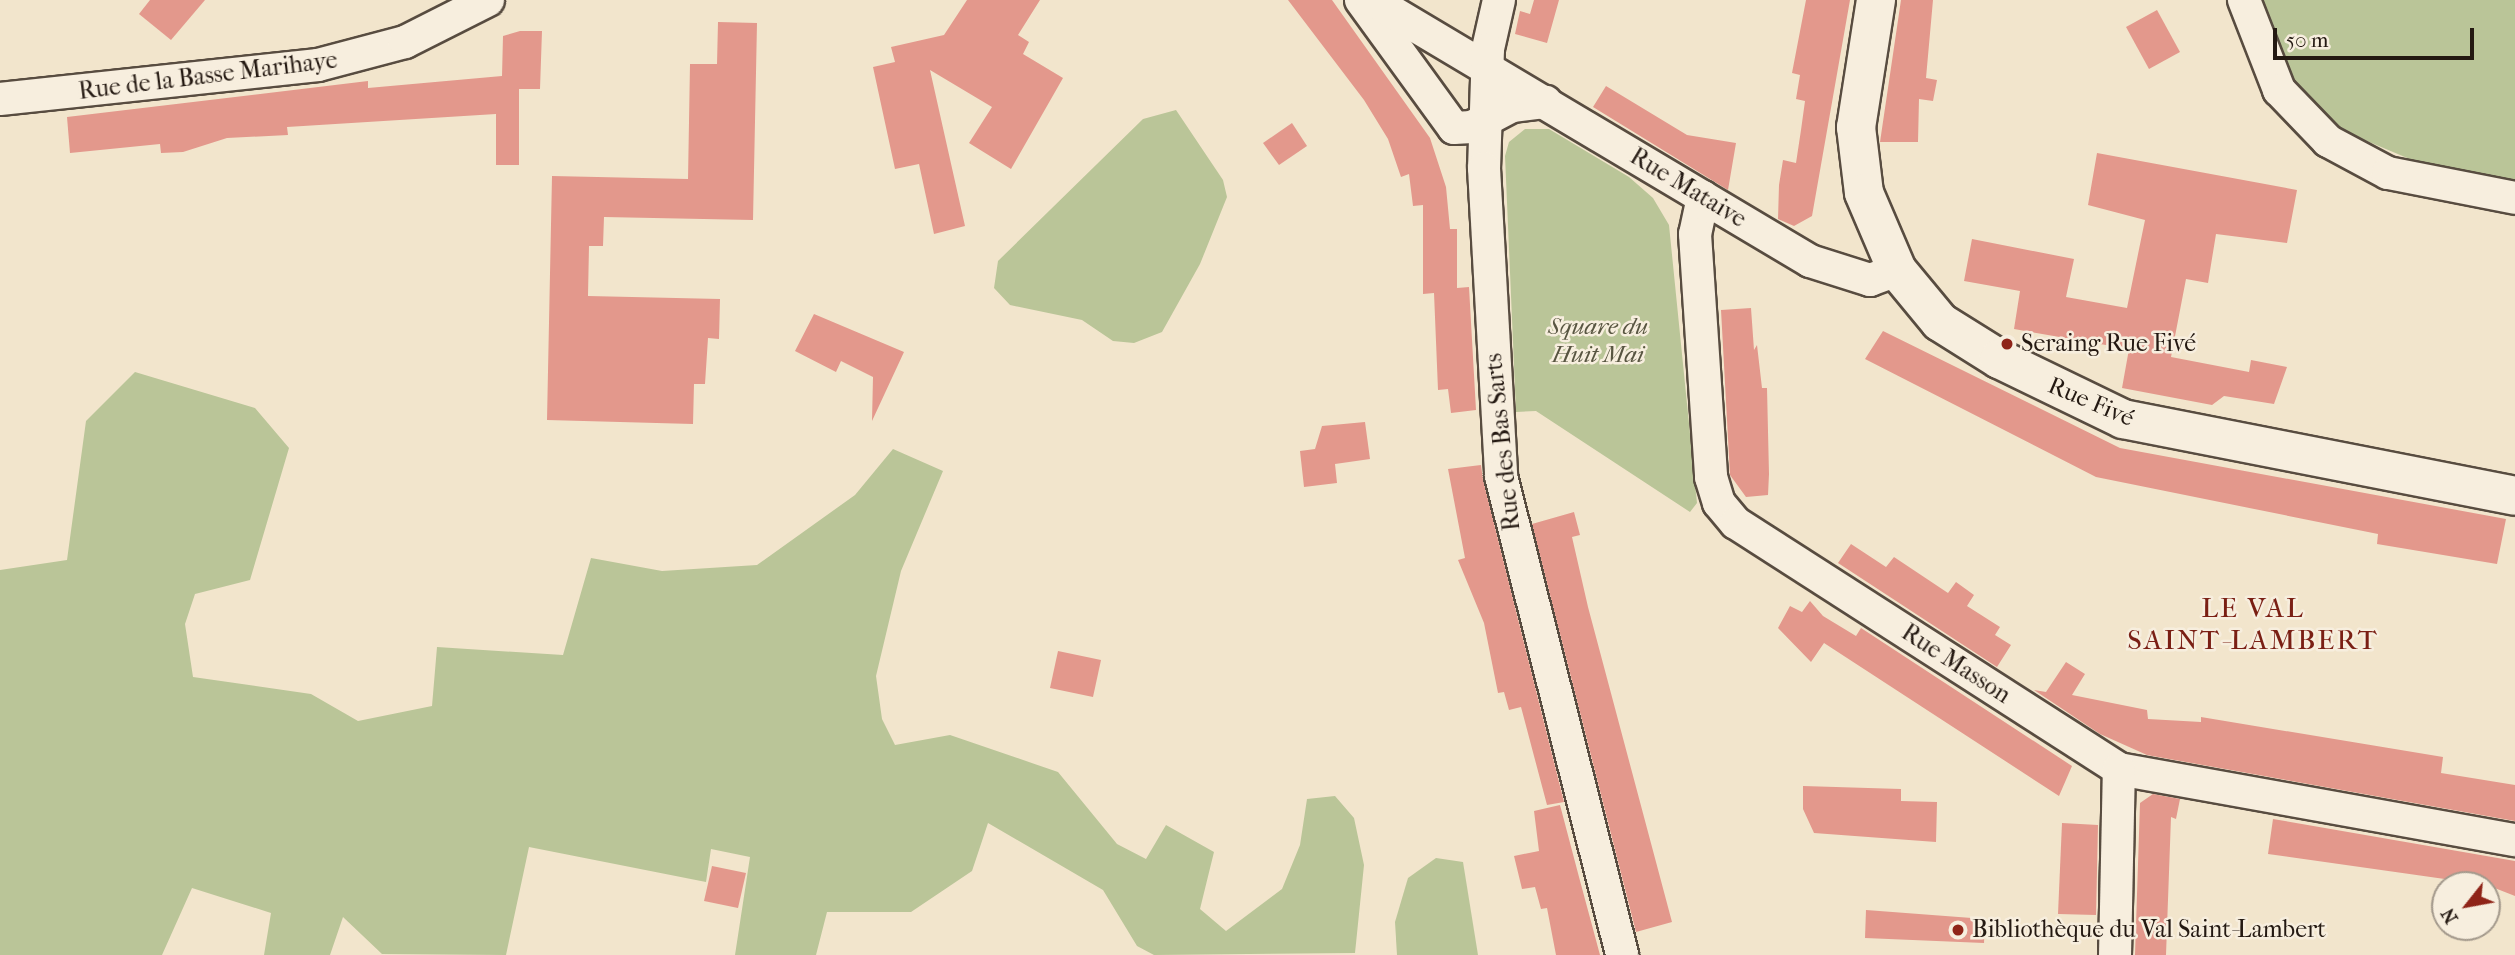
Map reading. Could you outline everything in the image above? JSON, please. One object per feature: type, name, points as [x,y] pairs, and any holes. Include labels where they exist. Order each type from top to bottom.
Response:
[{"type":"street","name":"Rue de la Basse Marihaye","points":[[0,99],[318,65],[405,42],[459,10],[488,0]]},
{"type":"street","points":[[1362,0],[1445,119],[1462,129],[1484,118],[1546,102]]},
{"type":"street","name":"Rue Mataive","points":[[1372,0],[1835,273],[1870,280],[1897,270]]},
{"type":"street","name":"Rue des Bas Sarts","points":[[1499,0],[1487,67],[1484,118],[1501,476],[1622,955]]},
{"type":"street","name":"Rue Fivé","points":[[1876,0],[1858,97],[1857,148],[1872,221],[1897,270],[1961,337],[2123,419],[2515,496]]},
{"type":"street","points":[[2244,0],[2280,90],[2328,141],[2388,173],[2515,198]]},
{"type":"street","name":"Rue Masson","points":[[1703,197],[1695,234],[1708,437],[1714,492],[1727,514],[2119,769],[2515,840]]},
{"type":"street","points":[[2115,955],[2119,769]]},
{"type":"green space","points":[[2257,0],[2515,0],[2515,180],[2424,165],[2343,131],[2282,72]]},
{"type":"green space","points":[[1176,110],[1223,180],[1227,197],[1200,264],[1162,332],[1134,343],[1113,341],[1082,320],[1010,305],[994,288],[998,261],[1143,119]]},
{"type":"green space","name":"Square du Huit Mai","points":[[1525,129],[1549,129],[1629,177],[1653,198],[1669,225],[1697,503],[1690,512],[1536,411],[1516,412],[1505,156],[1509,142]]},
{"type":"green space","points":[[135,372],[255,408],[289,448],[250,580],[195,594],[185,624],[193,677],[311,694],[358,721],[432,706],[437,647],[563,655],[591,558],[662,571],[757,565],[855,495],[893,449],[943,471],[901,571],[876,676],[882,719],[895,745],[950,735],[1058,772],[1117,844],[1146,859],[1166,825],[1214,852],[1200,909],[1226,931],[1282,889],[1300,845],[1307,799],[1335,796],[1354,818],[1364,865],[1355,953],[1154,955],[1137,946],[1103,890],[988,823],[972,871],[911,912],[827,912],[816,955],[735,955],[750,857],[711,849],[706,882],[529,847],[506,955],[382,954],[343,917],[330,955],[264,955],[271,913],[192,888],[162,955],[0,955],[0,570],[67,560],[86,421]]},
{"type":"green space","points":[[1436,858],[1463,862],[1478,955],[1397,955],[1395,922],[1408,878]]},
{"type":"building","points":[[150,0],[205,0],[171,40],[139,14]]},
{"type":"building","points":[[967,0],[1040,0],[1018,35],[1029,42],[1023,54],[1063,78],[1011,169],[969,143],[992,107],[930,70],[965,226],[934,234],[919,164],[895,169],[873,67],[895,62],[891,47],[944,35]]},
{"type":"building","points":[[1288,0],[1332,0],[1430,138],[1446,187],[1450,229],[1457,229],[1457,288],[1469,287],[1476,410],[1451,413],[1448,389],[1438,390],[1434,293],[1423,294],[1423,205],[1413,206],[1409,174],[1401,177],[1388,139],[1364,100]]},
{"type":"building","points":[[1534,0],[1559,0],[1547,43],[1515,34],[1520,11],[1530,14]]},
{"type":"building","points":[[1806,0],[1850,0],[1812,216],[1794,226],[1778,219],[1779,185],[1783,160],[1796,163],[1801,130],[1805,101],[1796,99],[1800,75],[1792,73]]},
{"type":"building","points":[[1901,0],[1933,0],[1926,78],[1937,80],[1933,101],[1919,99],[1918,142],[1880,142]]},
{"type":"building","points":[[2157,10],[2180,52],[2149,69],[2126,27]]},
{"type":"building","points":[[718,22],[757,23],[753,220],[604,217],[603,246],[589,246],[588,296],[720,299],[719,339],[708,338],[705,384],[694,384],[693,424],[547,420],[552,176],[688,179],[690,64],[717,64]]},
{"type":"building","points":[[520,31],[542,31],[540,89],[519,89],[519,165],[496,165],[496,114],[287,127],[288,135],[227,138],[183,152],[161,153],[160,144],[70,153],[67,117],[368,81],[368,88],[502,76],[503,36]]},
{"type":"building","points":[[1606,86],[1687,135],[1736,143],[1728,190],[1593,107]]},
{"type":"building","points":[[1292,123],[1307,146],[1279,165],[1263,143]]},
{"type":"building","points":[[2097,153],[2297,190],[2287,243],[2216,234],[2208,283],[2186,279],[2171,357],[2249,372],[2251,360],[2287,367],[2274,404],[2224,396],[2212,405],[2122,388],[2129,349],[2014,329],[2020,291],[1964,281],[1972,239],[2074,259],[2066,297],[2127,308],[2145,220],[2088,205]]},
{"type":"building","points":[[1751,308],[1754,350],[1757,345],[1762,388],[1767,388],[1769,474],[1768,495],[1746,497],[1730,475],[1721,310]]},
{"type":"building","points":[[814,314],[904,352],[872,421],[873,377],[841,361],[836,372],[795,351]]},
{"type":"building","points":[[1883,331],[2120,448],[2506,519],[2497,564],[2377,544],[2378,534],[2096,477],[1865,359]]},
{"type":"building","points":[[1365,422],[1370,459],[1335,464],[1337,483],[1304,487],[1300,451],[1315,449],[1322,426]]},
{"type":"building","points":[[1481,465],[1564,802],[1547,805],[1521,707],[1509,710],[1504,692],[1498,693],[1484,623],[1458,560],[1465,558],[1448,469]]},
{"type":"building","points":[[1574,512],[1580,535],[1572,537],[1588,607],[1672,922],[1636,932],[1532,524]]},
{"type":"building","points":[[1851,544],[1886,567],[1894,557],[1948,593],[1956,582],[1974,595],[1967,606],[2000,627],[1995,635],[2011,645],[1997,667],[1838,563]]},
{"type":"building","points":[[1810,601],[1823,616],[1856,636],[1861,628],[2072,766],[2059,796],[1824,643],[1811,662],[1778,628],[1790,606],[1802,612]]},
{"type":"building","points":[[1058,651],[1101,660],[1093,697],[1050,688]]},
{"type":"building","points":[[2066,662],[2085,674],[2072,695],[2147,710],[2148,719],[2201,722],[2201,717],[2443,757],[2441,773],[2515,785],[2515,821],[2147,755],[2100,734],[2034,690],[2046,692]]},
{"type":"building","points":[[1803,786],[1901,789],[1901,801],[1937,802],[1936,842],[1814,833],[1803,809]]},
{"type":"building","points":[[2153,794],[2180,799],[2176,819],[2171,817],[2166,955],[2135,955],[2140,803]]},
{"type":"building","points":[[1560,805],[1600,955],[1556,955],[1547,908],[1541,909],[1535,887],[1522,889],[1514,856],[1539,851],[1534,811]]},
{"type":"building","points":[[2273,819],[2515,861],[2515,896],[2501,890],[2501,871],[2431,871],[2431,877],[2268,854]]},
{"type":"building","points":[[2062,823],[2098,825],[2096,915],[2058,914]]},
{"type":"building","points":[[712,866],[746,873],[738,908],[704,901]]},
{"type":"building","points":[[1866,910],[1985,919],[1984,943],[1865,938]]},
{"type":"place","name":"Seraing Rue Fivé","points":[[2007,344]]},
{"type":"place","name":"Bibliothèque du Val Saint-Lambert","points":[[1958,930]]},
{"type":"district","name":"LE VAL SAINT-LAMBERT","points":[[2253,624]]}]
